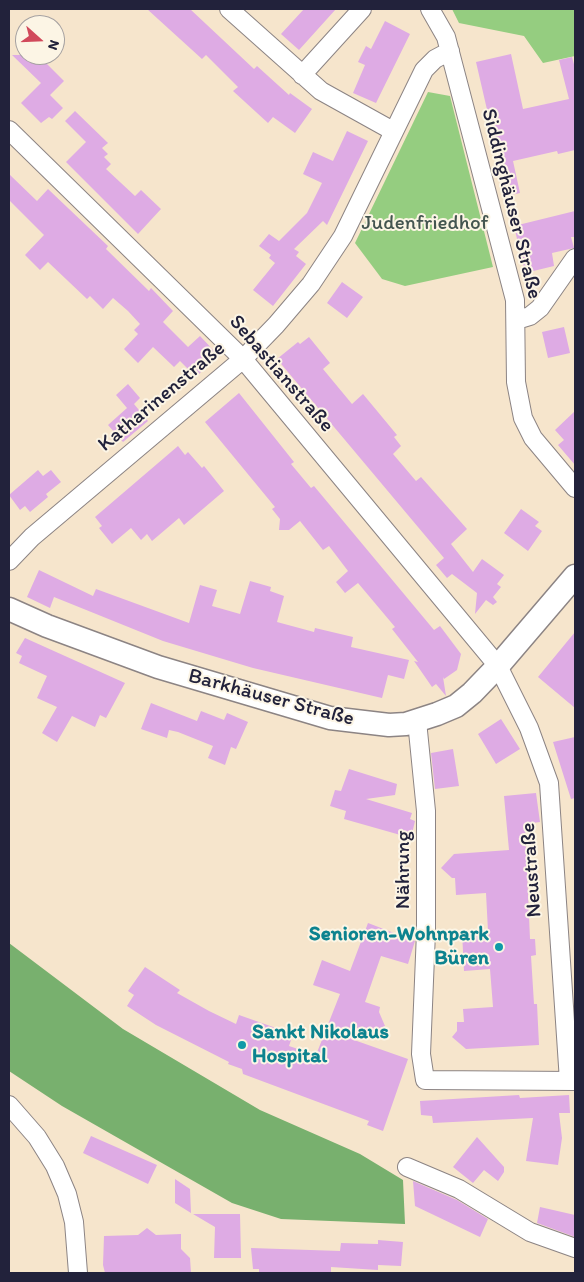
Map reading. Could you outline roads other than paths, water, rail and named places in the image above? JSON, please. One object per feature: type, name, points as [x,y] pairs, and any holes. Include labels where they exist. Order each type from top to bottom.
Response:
[{"type":"street","points":[[229,9],[302,76],[338,102],[393,131]]},
{"type":"street","points":[[302,76],[362,9]]},
{"type":"street","name":"Siddinghäuser Straße","points":[[430,9],[446,37],[515,300],[517,320],[516,382],[523,418],[533,438],[575,488]]},
{"type":"street","name":"Katharinenstraße","points":[[9,561],[32,537],[243,359],[276,325],[328,261],[343,236],[424,70],[435,59],[450,51]]},
{"type":"street","name":"Sebastianstraße","points":[[9,130],[243,359],[498,666]]},
{"type":"street","points":[[517,320],[530,316],[540,308],[575,258]]},
{"type":"street","name":"Barkhäuser Straße","points":[[9,609],[47,626],[158,667],[330,718],[389,725],[417,721],[456,706],[472,693],[498,666],[575,576]]},
{"type":"street","name":"Neustraße","points":[[498,666],[529,728],[549,783],[572,1081]]},
{"type":"street","name":"Nährung","points":[[417,721],[426,811],[426,932],[421,1054],[425,1080],[572,1081]]},
{"type":"street","points":[[9,1106],[37,1137],[55,1166],[67,1194],[74,1222],[78,1273]]},
{"type":"street","points":[[407,1167],[459,1189],[530,1232],[575,1248]]},
{"type":"place","name":"Senioren-Wohnpark Büren","points":[[499,947]]},
{"type":"place","name":"Sankt Nikolaus Hospital","points":[[242,1045]]},
{"type":"park label","name":"Judenfriedhof","points":[[425,224]]}]
